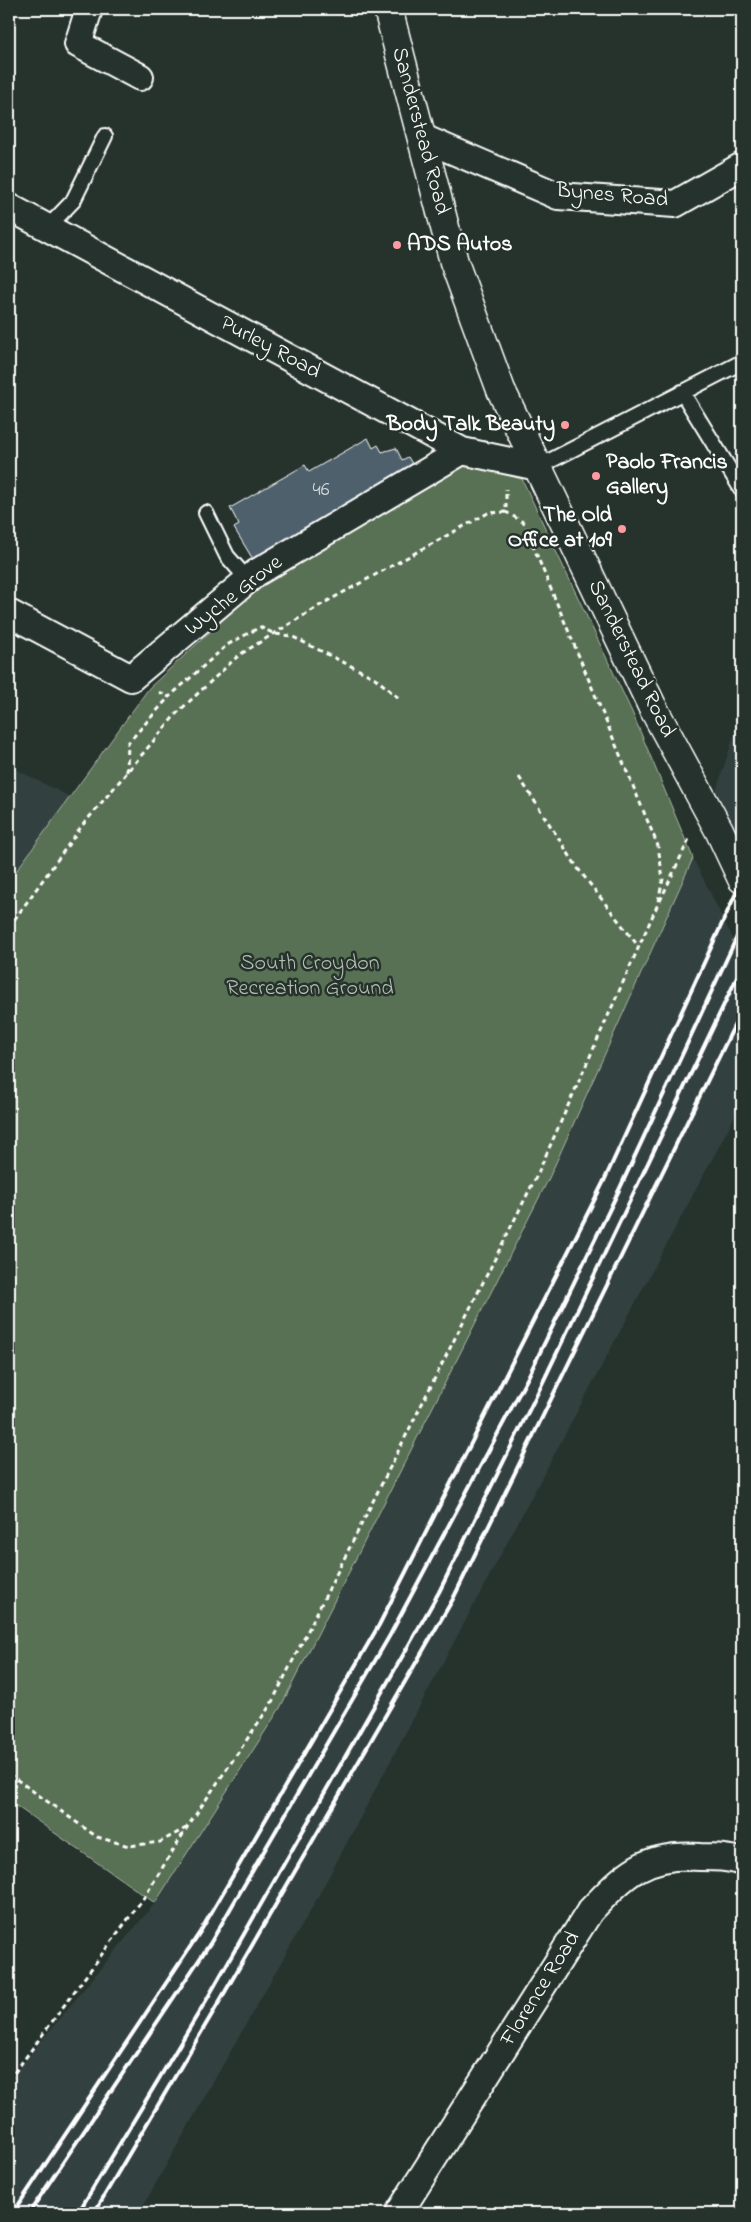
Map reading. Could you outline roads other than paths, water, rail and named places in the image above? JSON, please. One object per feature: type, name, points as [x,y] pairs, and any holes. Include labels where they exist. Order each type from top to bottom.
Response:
[{"type":"main road","name":"Sanderstead Road","points":[[388,9],[454,262],[501,390],[652,706],[706,805],[742,878]]},
{"type":"street","points":[[89,9],[78,44],[140,77]]},
{"type":"street","name":"Bynes Road","points":[[423,138],[558,196],[675,204],[742,166]]},
{"type":"street","name":"Purley Road","points":[[9,207],[462,451],[538,467]]},
{"type":"street","name":"Wyche Grove","points":[[9,613],[131,678],[256,573],[462,451]]},
{"type":"street","name":"Florence Road","points":[[399,2213],[590,1911],[615,1885],[642,1864],[677,1855],[732,1858],[742,1862]]},
{"type":"lane","points":[[48,228],[73,201],[104,136]]},
{"type":"lane","points":[[538,467],[742,362]]},
{"type":"lane","points":[[682,392],[742,490]]},
{"type":"lane","points":[[206,513],[227,556],[248,580]]},
{"type":"railway","points":[[13,2213],[200,1932],[379,1625],[604,1181],[742,880]]},
{"type":"railway","points":[[29,2213],[211,1942],[390,1635],[528,1377],[620,1188],[742,926]]},
{"type":"railway","points":[[78,2213],[207,1999],[439,1592],[542,1384],[742,967]]},
{"type":"railway","points":[[94,2213],[218,2004],[453,1599],[742,1010]]},
{"type":"place","name":"ADS Autos","points":[[397,245]]},
{"type":"place","name":"Body Talk Beauty","points":[[565,425]]},
{"type":"place","name":"Paolo Francis Gallery","points":[[596,476]]},
{"type":"place","name":"The Old Office at 109","points":[[622,529]]},
{"type":"park label","name":"South Croydon Recreation Ground","points":[[310,976]]}]
